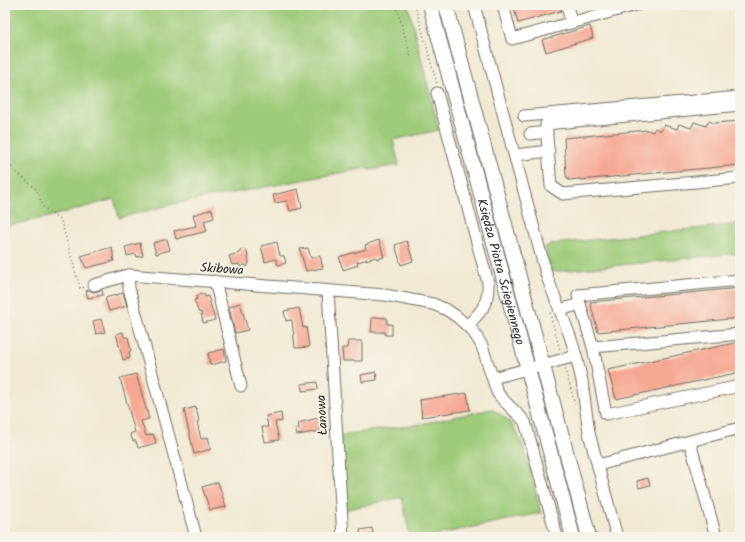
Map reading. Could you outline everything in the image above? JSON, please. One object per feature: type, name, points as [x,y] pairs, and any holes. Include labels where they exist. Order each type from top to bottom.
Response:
[{"type":"main road","name":"Księdza Piotra Ściegiennego","points":[[430,5],[574,537]]},
{"type":"main road","name":"Księdza Piotra Ściegiennego","points":[[446,5],[590,537]]},
{"type":"street","points":[[474,5],[547,277],[570,336],[576,356],[582,381],[589,433],[617,537]]},
{"type":"street","points":[[503,5],[512,39],[636,5]]},
{"type":"street","points":[[567,5],[571,23]]},
{"type":"street","points":[[437,93],[488,283],[486,303],[482,310],[467,326]]},
{"type":"street","points":[[505,118],[740,97]]},
{"type":"street","points":[[530,134],[546,128],[740,105]]},
{"type":"street","points":[[524,116],[546,128]]},
{"type":"street","points":[[546,128],[552,186],[563,194],[740,178]]},
{"type":"street","points":[[515,155],[549,151]]},
{"type":"street","points":[[94,285],[128,275],[129,288],[196,537]]},
{"type":"street","name":"Skibowa","points":[[128,275],[385,295],[433,304],[447,310],[473,331],[482,346],[494,378],[494,385],[500,397],[518,413],[525,422],[557,537]]},
{"type":"street","points":[[740,280],[578,295],[593,347],[606,414],[740,386]]},
{"type":"street","points":[[215,282],[241,386]]},
{"type":"street","name":"Łanowa","points":[[328,291],[343,537]]},
{"type":"street","points":[[560,310],[580,304]]},
{"type":"street","points":[[593,347],[740,334]]},
{"type":"street","points":[[494,378],[576,356]]},
{"type":"street","points":[[598,466],[740,428]]},
{"type":"street","points":[[690,442],[716,537]]},
{"type":"path","points":[[396,5],[411,57]]},
{"type":"path","points":[[415,5],[437,86],[437,93]]},
{"type":"path","points":[[5,162],[37,190],[44,207],[61,221],[80,288],[94,285]]},
{"type":"green space","points":[[5,5],[408,5],[439,130],[393,140],[399,165],[369,170],[366,168],[169,205],[119,218],[114,199],[48,217],[5,226]]},
{"type":"green space","points":[[740,224],[740,253],[551,272],[545,247],[552,244]]},
{"type":"green space","points":[[492,409],[510,422],[516,431],[529,466],[541,513],[426,537],[410,537],[402,497],[344,510],[340,435],[415,425]]},
{"type":"building","points":[[513,5],[560,5],[561,11],[518,23]]},
{"type":"building","points":[[590,26],[593,38],[546,52],[542,40]]},
{"type":"building","points":[[709,121],[714,123],[740,121],[740,165],[580,180],[568,180],[568,177],[566,177],[564,138],[647,130],[653,132],[655,128],[661,131],[664,125],[677,129],[679,124],[691,128],[694,122],[706,126]]},
{"type":"building","points":[[298,189],[302,208],[290,211],[287,201],[275,203],[273,195]]},
{"type":"building","points":[[212,209],[214,218],[204,221],[207,231],[176,239],[174,231],[196,226],[193,215]]},
{"type":"building","points":[[167,239],[170,250],[156,254],[153,243]]},
{"type":"building","points":[[379,240],[384,257],[377,259],[376,257],[357,262],[358,265],[343,270],[339,257],[366,249],[365,245]]},
{"type":"building","points":[[407,241],[413,261],[401,265],[395,245]]},
{"type":"building","points":[[277,242],[280,256],[284,256],[286,263],[278,265],[276,259],[265,262],[261,246]]},
{"type":"building","points":[[140,243],[143,256],[137,257],[136,254],[127,256],[125,247]]},
{"type":"building","points":[[112,247],[114,261],[86,268],[81,256]]},
{"type":"building","points":[[308,248],[311,258],[320,256],[323,268],[306,271],[300,249]]},
{"type":"building","points":[[244,249],[247,251],[249,263],[247,267],[245,265],[240,267],[239,264],[232,265],[229,256],[239,253]]},
{"type":"building","points":[[740,288],[740,318],[598,332],[590,302]]},
{"type":"building","points":[[89,290],[93,292],[102,290],[103,295],[88,298],[86,291]]},
{"type":"building","points":[[123,293],[127,306],[109,311],[105,298]]},
{"type":"building","points":[[204,293],[205,297],[208,296],[215,320],[203,323],[201,312],[199,313],[194,300],[197,299],[196,296]]},
{"type":"building","points":[[240,303],[248,330],[235,333],[229,307]]},
{"type":"building","points":[[299,308],[303,328],[306,327],[309,347],[295,348],[292,320],[286,321],[284,311]]},
{"type":"building","points":[[372,318],[387,318],[387,324],[392,324],[392,335],[385,335],[385,332],[371,332]]},
{"type":"building","points":[[101,319],[105,332],[96,334],[93,321]]},
{"type":"building","points":[[123,332],[124,337],[128,337],[131,351],[129,352],[130,358],[123,360],[116,334]]},
{"type":"building","points":[[348,341],[362,341],[362,361],[343,361],[342,348],[347,348]]},
{"type":"building","points":[[739,342],[740,372],[616,399],[608,370]]},
{"type":"building","points":[[224,349],[226,361],[210,365],[208,353]]},
{"type":"building","points":[[376,372],[377,380],[362,382],[361,375]]},
{"type":"building","points":[[136,374],[149,419],[141,421],[146,436],[153,434],[156,443],[138,448],[136,441],[133,441],[130,434],[135,432],[120,378]]},
{"type":"building","points":[[317,382],[318,389],[302,391],[301,384]]},
{"type":"building","points":[[467,393],[470,410],[422,417],[420,400]]},
{"type":"building","points":[[196,407],[199,422],[197,422],[201,439],[208,437],[211,449],[194,454],[184,410]]},
{"type":"building","points":[[281,413],[282,421],[275,422],[279,440],[265,442],[262,427],[268,427],[266,416]]},
{"type":"building","points":[[318,418],[321,431],[297,435],[295,429],[299,429],[298,423]]},
{"type":"building","points":[[648,478],[650,485],[639,488],[637,481]]},
{"type":"building","points":[[218,482],[226,507],[210,510],[202,487]]},
{"type":"building","points":[[372,528],[374,537],[361,537],[360,530]]}]
